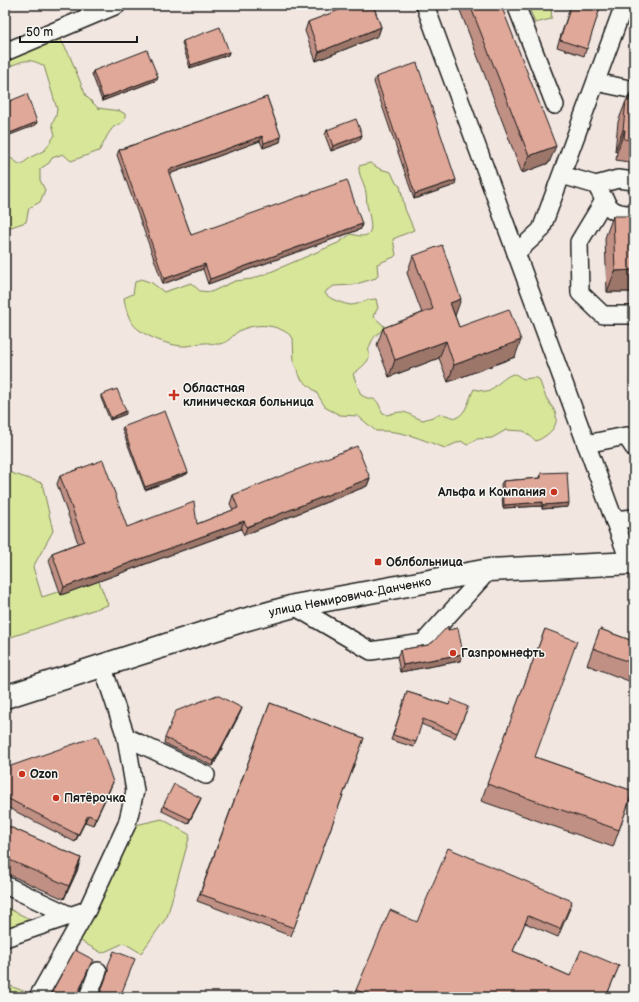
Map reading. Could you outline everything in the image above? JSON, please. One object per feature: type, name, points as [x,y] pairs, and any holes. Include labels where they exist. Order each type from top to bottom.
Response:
[{"type":"main road","name":"улица Немировича-Данченко","points":[[5,697],[244,620],[294,606],[489,570],[632,563]]},
{"type":"street","points":[[5,52],[117,5]]},
{"type":"street","points":[[424,5],[614,520],[632,563]]},
{"type":"street","points":[[516,5],[555,105]]},
{"type":"street","points":[[516,253],[541,230],[624,5]]},
{"type":"street","points":[[596,82],[634,90]]},
{"type":"street","points":[[562,175],[600,192],[615,213],[620,215],[634,214]]},
{"type":"street","points":[[634,181],[618,179],[600,192],[579,242],[580,293],[603,315],[634,315]]},
{"type":"street","points":[[586,444],[626,436],[634,448]]},
{"type":"street","points":[[614,520],[634,518]]},
{"type":"street","points":[[294,606],[371,651],[423,643],[489,570]]},
{"type":"street","points":[[38,997],[79,913],[127,824],[135,791],[126,737],[102,665]]},
{"type":"street","points":[[126,737],[206,776]]},
{"type":"street","points":[[5,886],[79,913]]},
{"type":"street","points":[[5,938],[79,913]]},
{"type":"street","points":[[88,997],[98,971]]},
{"type":"green space","points":[[528,5],[552,5],[551,19],[535,23]]},
{"type":"green space","points":[[59,37],[69,54],[86,96],[98,108],[120,111],[125,114],[125,118],[123,122],[111,130],[99,151],[71,161],[63,154],[52,158],[49,163],[40,169],[40,180],[45,190],[40,202],[29,208],[26,222],[5,229],[5,205],[10,189],[5,187],[5,154],[19,164],[22,164],[31,157],[45,150],[55,135],[52,124],[56,116],[57,109],[44,66],[33,61],[24,61],[5,68],[5,51]]},
{"type":"green space","points":[[370,163],[380,169],[391,172],[396,183],[400,186],[405,209],[414,230],[393,239],[396,255],[377,264],[378,275],[376,278],[353,285],[334,286],[325,293],[333,299],[351,305],[376,299],[378,308],[373,316],[384,326],[384,328],[372,341],[369,348],[368,360],[353,374],[361,395],[376,400],[382,412],[387,415],[404,412],[423,420],[442,414],[456,418],[465,409],[474,389],[488,392],[512,374],[524,379],[537,378],[539,379],[546,397],[556,415],[555,425],[545,436],[536,441],[524,431],[506,430],[492,438],[477,439],[467,445],[461,441],[445,448],[419,438],[395,432],[376,431],[358,416],[340,415],[326,408],[316,392],[301,379],[294,363],[293,338],[288,333],[275,327],[253,326],[246,328],[239,331],[228,341],[217,344],[200,343],[180,346],[165,343],[143,333],[131,321],[127,312],[124,298],[133,294],[135,282],[141,279],[152,283],[164,292],[191,283],[200,291],[211,292],[235,281],[252,279],[268,273],[338,243],[351,234],[365,236],[369,234],[371,226],[365,189],[359,166]]},
{"type":"green space","points":[[5,471],[42,483],[53,531],[33,567],[42,597],[98,579],[108,605],[5,639]]},
{"type":"green space","points":[[162,819],[190,835],[167,917],[141,953],[124,943],[102,953],[79,940],[131,826]]},
{"type":"green space","points":[[5,907],[38,923],[5,946]]},
{"type":"green space","points":[[5,984],[26,992],[23,997],[5,997]]},
{"type":"building","points":[[352,5],[373,5],[381,27],[319,52],[308,22]]},
{"type":"building","points":[[470,5],[501,5],[556,146],[529,156]]},
{"type":"building","points":[[571,5],[601,5],[587,49],[560,40]]},
{"type":"building","points":[[220,27],[229,52],[191,65],[183,41]]},
{"type":"building","points":[[147,50],[158,77],[103,98],[93,71]]},
{"type":"building","points":[[417,63],[456,180],[415,194],[376,77]]},
{"type":"building","points":[[630,93],[634,94],[634,140],[624,139],[625,130],[623,130],[626,101],[629,101]]},
{"type":"building","points":[[27,94],[37,122],[5,135],[5,103]]},
{"type":"building","points":[[267,97],[281,137],[264,143],[262,136],[168,170],[191,235],[347,180],[362,224],[210,279],[205,264],[164,279],[119,150]]},
{"type":"building","points":[[356,119],[362,135],[333,146],[327,130]]},
{"type":"building","points":[[613,216],[634,216],[634,270],[615,271]]},
{"type":"building","points":[[442,245],[461,299],[450,303],[459,327],[509,309],[521,340],[454,365],[446,341],[395,360],[383,328],[433,309],[413,256]]},
{"type":"building","points":[[117,389],[126,411],[111,418],[101,395]]},
{"type":"building","points":[[165,411],[188,472],[145,487],[123,427]]},
{"type":"building","points":[[357,446],[370,478],[247,527],[244,521],[64,587],[52,553],[84,541],[60,476],[103,460],[127,527],[194,502],[197,524],[238,508],[233,495]]},
{"type":"building","points":[[567,472],[569,503],[543,505],[543,502],[504,505],[503,481],[541,478],[541,473]]},
{"type":"building","points":[[448,626],[448,630],[458,628],[463,654],[403,665],[400,650],[428,645],[433,642]]},
{"type":"building","points":[[545,629],[577,641],[535,757],[633,791],[619,830],[487,784]]},
{"type":"building","points":[[600,629],[630,640],[634,629],[634,664],[593,648]]},
{"type":"building","points":[[407,692],[449,705],[451,699],[468,707],[457,733],[423,719],[416,742],[393,735]]},
{"type":"building","points":[[217,695],[242,708],[214,761],[165,738],[176,711]]},
{"type":"building","points":[[270,703],[364,738],[294,928],[200,894]]},
{"type":"building","name":"Пятёрочка","points":[[97,736],[113,782],[96,818],[88,815],[78,835],[5,797],[5,768]]},
{"type":"building","points":[[174,784],[201,798],[190,819],[163,806]]},
{"type":"building","points":[[5,825],[81,858],[69,886],[5,858]]},
{"type":"building","points":[[448,848],[572,901],[560,929],[528,916],[513,951],[570,976],[581,950],[619,966],[606,997],[374,997],[356,990],[390,910],[417,922]]},
{"type":"building","points":[[75,950],[94,960],[90,965],[79,991],[80,997],[49,997]]},
{"type":"building","points":[[114,951],[135,959],[120,997],[99,997],[108,972],[108,965]]},
{"type":"place","name":"Областная клиническая больница","points":[[174,395]]},
{"type":"place","name":"Альфа и Компания","points":[[554,492]]},
{"type":"place","name":"Облбольница","points":[[378,562]]},
{"type":"place","name":"Газпромнефть","points":[[453,653]]},
{"type":"place","name":"Ozon","points":[[22,774]]},
{"type":"place","name":"Пятёрочка","points":[[56,798]]}]
